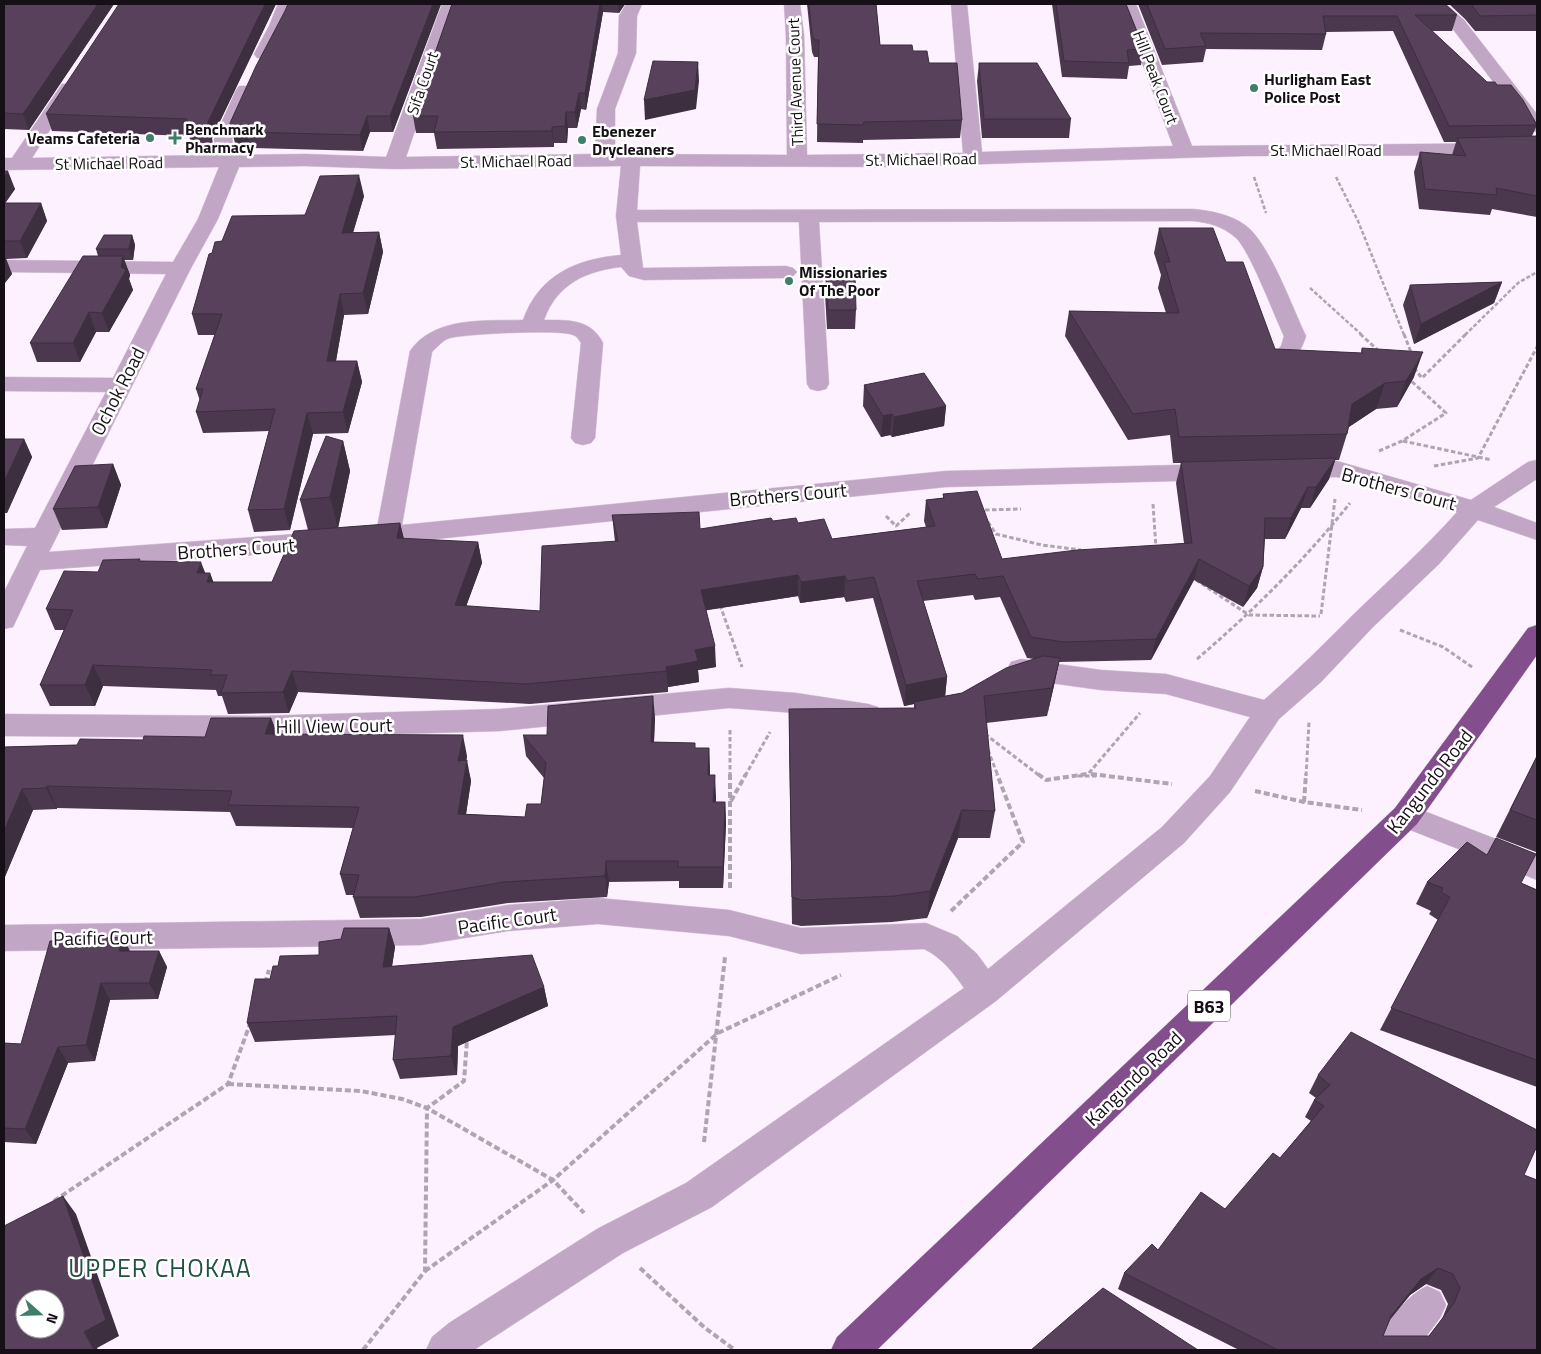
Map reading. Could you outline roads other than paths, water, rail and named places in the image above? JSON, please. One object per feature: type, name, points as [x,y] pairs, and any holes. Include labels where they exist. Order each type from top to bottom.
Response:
[{"type":"highway","name":"Kangundo Road","points":[[850,1350],[1406,816],[1537,634]]},
{"type":"street","points":[[231,162],[224,152],[223,139],[249,81],[278,26],[286,4]]},
{"type":"street","name":"Sifa Court","points":[[394,163],[450,4]]},
{"type":"street","points":[[605,160],[606,108],[627,53],[628,16],[634,4]]},
{"type":"street","name":"Third Avenue Court","points":[[792,4],[795,35],[797,160]]},
{"type":"street","points":[[959,4],[973,158]]},
{"type":"street","name":"Hill Peak Court","points":[[1128,4],[1184,152]]},
{"type":"street","points":[[1436,4],[1458,24],[1537,126]]},
{"type":"street","points":[[11,164],[76,76]]},
{"type":"street","name":"St. Michael Road","points":[[305,160],[394,163],[797,160],[973,158],[1184,152],[1537,149]]},
{"type":"street","name":"St Michael Road","points":[[11,164],[305,160]]},
{"type":"street","points":[[631,160],[626,216],[632,268],[636,272],[644,274],[786,272]]},
{"type":"street","name":"Ochok Road","points":[[4,620],[43,537],[120,385],[180,268],[208,219],[231,162]]},
{"type":"street","points":[[626,216],[1193,215],[1212,217],[1239,228],[1250,241],[1295,336],[1290,348],[1282,357]]},
{"type":"street","points":[[808,216],[818,384]]},
{"type":"street","points":[[531,327],[536,307],[548,291],[565,275],[583,267],[632,260]]},
{"type":"street","points":[[4,266],[180,268]]},
{"type":"street","points":[[388,535],[421,351],[428,342],[442,334],[464,330],[531,327],[576,328],[583,330],[592,343],[583,438]]},
{"type":"street","points":[[4,384],[120,385]]},
{"type":"street","points":[[445,1350],[462,1336],[610,1241],[699,1195],[985,990],[1102,896],[1173,835],[1220,784],[1269,712],[1312,675],[1363,621],[1430,558],[1474,509],[1537,468]]},
{"type":"street","name":"Brothers Court","points":[[1270,471],[1337,470],[1369,477],[1474,509],[1537,532]]},
{"type":"street","name":"Brothers Court","points":[[31,562],[236,549],[946,479],[1242,472]]},
{"type":"street","points":[[4,537],[43,537]]},
{"type":"street","points":[[1000,680],[1013,668],[1101,680],[1166,684],[1269,712]]},
{"type":"street","name":"Hill View Court","points":[[4,726],[258,726],[500,720],[730,698],[796,703],[891,718]]},
{"type":"street","points":[[1406,816],[1537,868]]},
{"type":"street","name":"Pacific Court","points":[[4,938],[422,932],[508,918],[565,912],[598,911],[729,923],[801,941],[926,936],[946,945],[953,951],[966,964],[985,990]]},
{"type":"street","points":[[1392,1350],[1427,1305]]},
{"type":"place","name":"Hurligham East Police Post","points":[[1254,88]]},
{"type":"place","name":"Veams Cafeteria","points":[[150,138]]},
{"type":"place","name":"Benchmark Pharmacy","points":[[175,138]]},
{"type":"place","name":"Ebenezer Drycleaners","points":[[582,140]]},
{"type":"place","name":"Missionaries Of The Poor","points":[[789,281]]},
{"type":"district","name":"UPPER CHOKAA","points":[[160,1268]]}]
